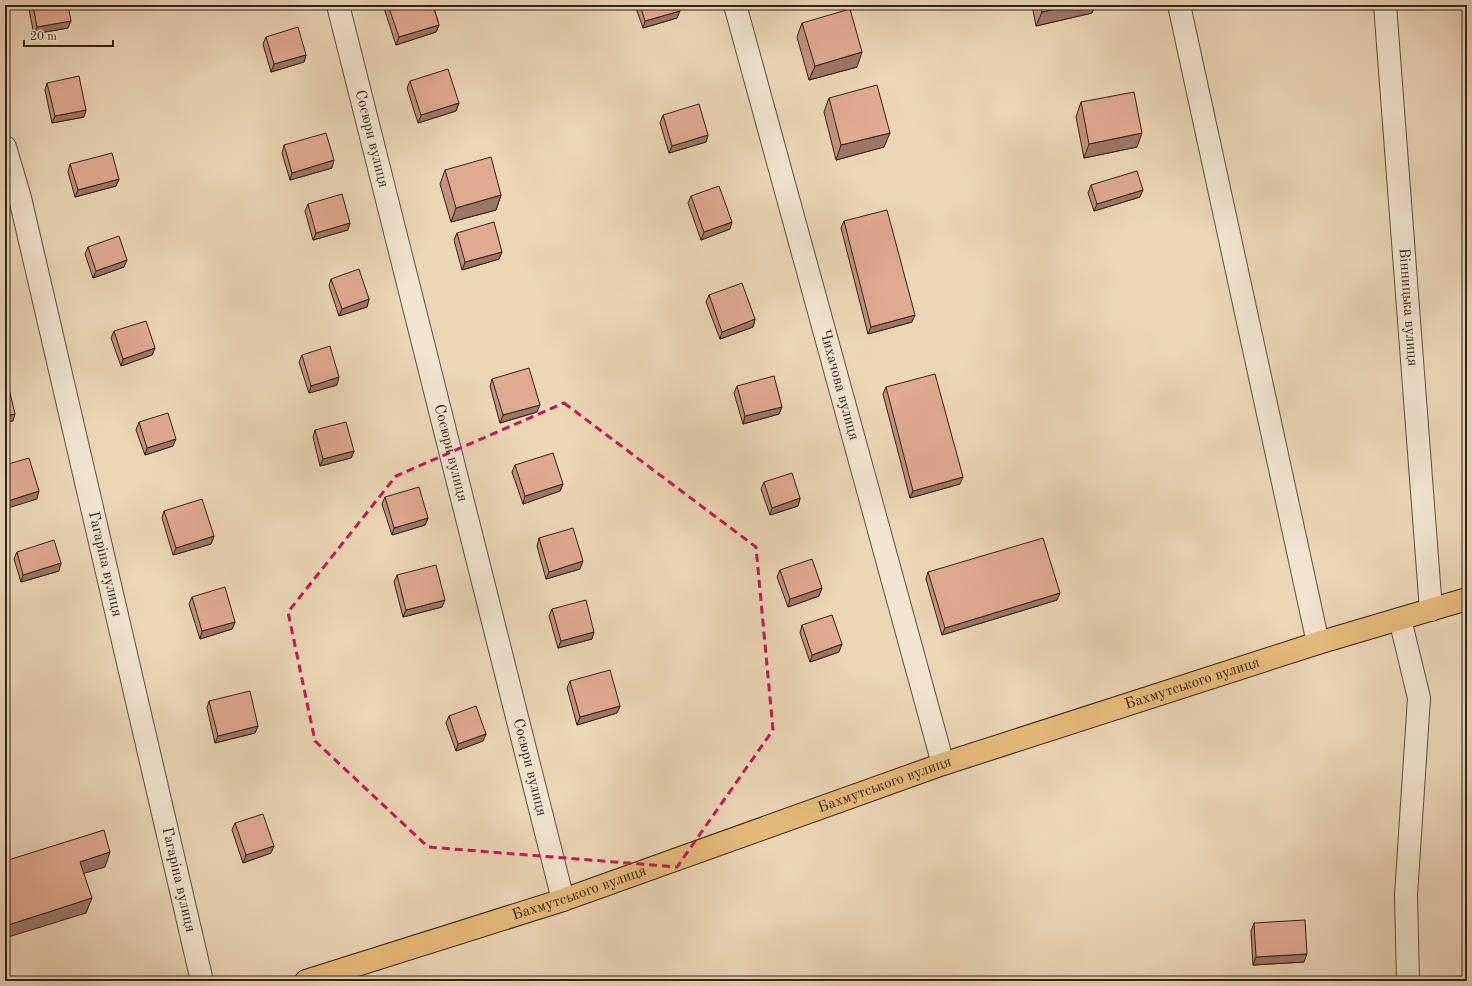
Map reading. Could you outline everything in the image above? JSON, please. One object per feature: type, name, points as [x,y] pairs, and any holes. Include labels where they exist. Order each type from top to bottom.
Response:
[{"type":"main road","name":"Бахмутського вулиця","points":[[306,981],[563,900],[943,764],[1318,643],[1467,599]]},
{"type":"street","name":"Сосюри вулиця","points":[[338,5],[563,900]]},
{"type":"street","name":"Чихачова вулиця","points":[[735,5],[943,764]]},
{"type":"street","points":[[1179,5],[1318,643]]},
{"type":"street","name":"Вінницька вулиця","points":[[1385,5],[1431,610]]},
{"type":"street","name":"Гагаріна вулиця","points":[[5,147],[20,198],[202,981]]},
{"type":"street","points":[[1400,619],[1419,698],[1406,895],[1408,981]]},
{"type":"highlighted area","points":[[564,403],[756,547],[773,730],[677,867],[428,847],[315,741],[288,612],[396,476]]},
{"type":"building","points":[[33,5],[68,5],[71,21],[37,27]]},
{"type":"building","points":[[388,5],[433,5],[439,25],[399,37]]},
{"type":"building","points":[[640,5],[678,5],[680,11],[645,21]]},
{"type":"building","points":[[1040,5],[1072,5],[1042,12]]},
{"type":"building","points":[[850,9],[862,52],[815,66],[802,23]]},
{"type":"building","points":[[298,27],[306,55],[274,64],[266,37]]},
{"type":"building","points":[[448,69],[459,103],[421,115],[410,81]]},
{"type":"building","points":[[79,76],[86,110],[55,116],[47,83]]},
{"type":"building","points":[[877,85],[890,133],[841,145],[829,98]]},
{"type":"building","points":[[1134,92],[1142,133],[1089,144],[1081,102]]},
{"type":"building","points":[[699,104],[708,135],[672,146],[663,115]]},
{"type":"building","points":[[326,133],[334,160],[292,173],[284,145]]},
{"type":"building","points":[[112,153],[119,179],[78,190],[70,164]]},
{"type":"building","points":[[491,157],[501,195],[456,208],[445,170]]},
{"type":"building","points":[[1137,171],[1143,190],[1097,204],[1091,185]]},
{"type":"building","points":[[719,186],[732,222],[704,232],[691,196]]},
{"type":"building","points":[[342,194],[350,223],[316,233],[308,204]]},
{"type":"building","points":[[887,210],[915,315],[871,327],[844,221]]},
{"type":"building","points":[[494,222],[502,252],[465,262],[457,233]]},
{"type":"building","points":[[119,236],[127,260],[96,271],[88,247]]},
{"type":"building","points":[[359,269],[369,299],[342,309],[331,279]]},
{"type":"building","points":[[742,283],[755,319],[722,332],[709,295]]},
{"type":"building","points":[[146,321],[155,348],[123,359],[114,331]]},
{"type":"building","points":[[330,346],[339,377],[311,386],[302,355]]},
{"type":"building","points":[[529,368],[540,405],[503,415],[492,379]]},
{"type":"building","points":[[935,374],[963,477],[913,491],[886,387]]},
{"type":"building","points":[[774,376],[782,407],[745,416],[737,386]]},
{"type":"building","points":[[7,380],[15,414],[5,416],[5,381]]},
{"type":"building","points":[[168,413],[176,439],[147,448],[139,422]]},
{"type":"building","points":[[346,422],[354,451],[323,459],[315,430]]},
{"type":"building","points":[[553,453],[563,484],[525,496],[515,465]]},
{"type":"building","points":[[29,458],[39,491],[5,502],[5,465]]},
{"type":"building","points":[[792,473],[800,498],[772,508],[764,482]]},
{"type":"building","points":[[419,487],[428,518],[394,528],[385,497]]},
{"type":"building","points":[[202,499],[214,536],[176,548],[164,511]]},
{"type":"building","points":[[573,528],[583,561],[549,572],[539,538]]},
{"type":"building","points":[[1043,538],[1060,593],[945,628],[928,572]]},
{"type":"building","points":[[54,540],[61,563],[23,575],[17,552]]},
{"type":"building","points":[[812,559],[822,588],[790,599],[780,570]]},
{"type":"building","points":[[436,565],[445,600],[406,610],[397,575]]},
{"type":"building","points":[[225,587],[235,622],[202,631],[192,597]]},
{"type":"building","points":[[586,600],[594,632],[561,641],[552,609]]},
{"type":"building","points":[[832,615],[842,644],[812,655],[802,625]]},
{"type":"building","points":[[610,670],[620,706],[580,717],[570,681]]},
{"type":"building","points":[[250,691],[258,726],[218,736],[209,701]]},
{"type":"building","points":[[476,706],[486,734],[458,744],[449,716]]},
{"type":"building","points":[[263,814],[274,846],[246,855],[235,823]]},
{"type":"building","points":[[104,830],[110,852],[80,862],[92,898],[5,926],[5,861]]},
{"type":"building","points":[[1305,920],[1307,954],[1256,957],[1254,923]]},
{"type":"building","points":[[1300,980],[1300,981],[1265,981]]}]
